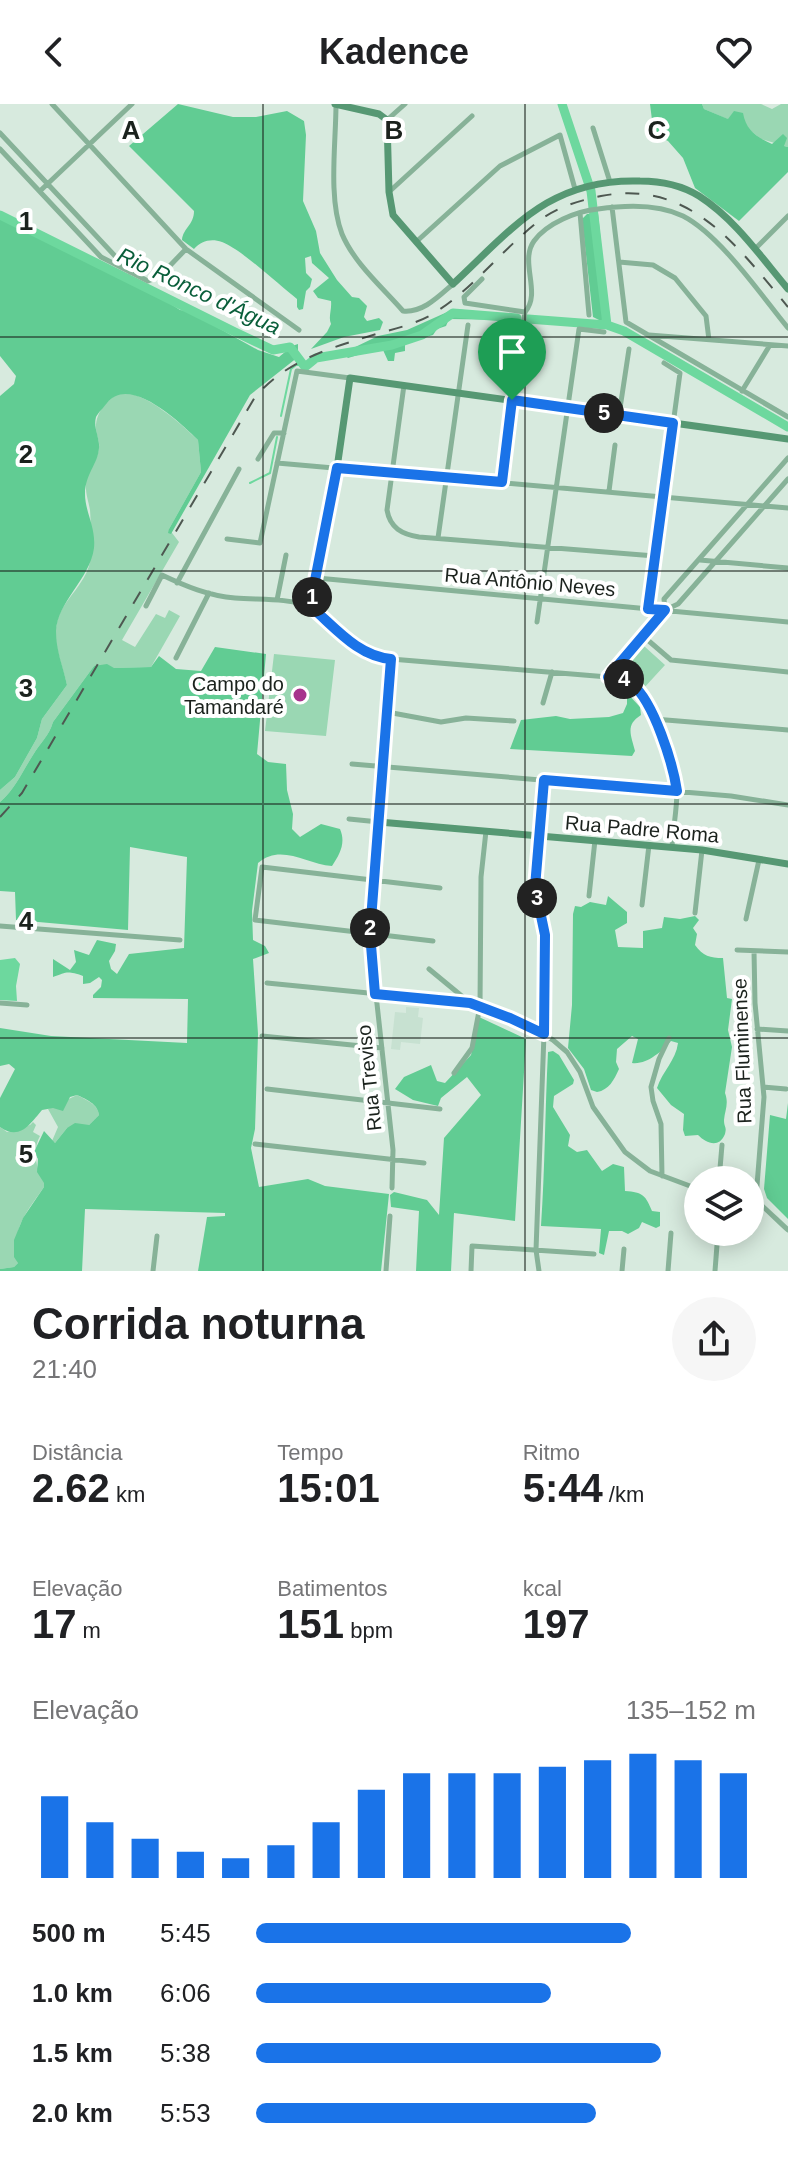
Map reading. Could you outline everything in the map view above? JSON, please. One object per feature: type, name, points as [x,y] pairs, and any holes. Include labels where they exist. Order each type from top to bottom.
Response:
[{"type":"street","points":[[52,104],[186,249],[299,330]]},
{"type":"street","points":[[387,120],[379,114],[336,104],[335,198],[342,232],[361,264],[403,311],[415,311],[425,306],[530,213],[575,189],[610,182],[654,182],[690,191],[719,212],[788,289]]},
{"type":"street","points":[[405,104],[387,120],[391,210],[396,221],[453,284]]},
{"type":"street","points":[[40,191],[130,105]]},
{"type":"street","points":[[389,192],[472,116]]},
{"type":"street","points":[[593,128],[610,182]]},
{"type":"street","points":[[0,133],[134,275]]},
{"type":"street","points":[[415,243],[500,166],[560,135],[575,189]]},
{"type":"street","points":[[0,149],[101,257],[142,280],[154,280],[186,249]]},
{"type":"street","points":[[612,207],[626,322],[788,417]]},
{"type":"street","points":[[502,482],[525,312],[532,302],[529,255],[532,244],[553,226],[580,213],[612,207],[681,215],[715,242],[788,328]]},
{"type":"street","points":[[580,213],[589,315]]},
{"type":"street","points":[[754,249],[788,216]]},
{"type":"street","points":[[619,262],[653,265],[675,278],[706,316],[709,340]]},
{"type":"street","points":[[482,279],[464,297],[465,303],[525,312]]},
{"type":"street","points":[[438,538],[468,325]]},
{"type":"street","points":[[537,622],[579,329],[604,332]]},
{"type":"street","points":[[646,334],[788,346]]},
{"type":"street","points":[[742,391],[770,345]]},
{"type":"street","points":[[619,415],[629,349]]},
{"type":"street","points":[[648,609],[680,373],[664,363]]},
{"type":"street","points":[[227,539],[260,543],[297,371],[788,439]]},
{"type":"street","points":[[310,606],[337,468],[350,378]]},
{"type":"street","points":[[404,385],[387,510],[393,526],[412,536],[655,556]]},
{"type":"street","points":[[258,459],[274,433],[284,433]]},
{"type":"street","points":[[609,491],[615,445]]},
{"type":"street","points":[[665,610],[664,599],[788,458]]},
{"type":"street","points":[[277,463],[788,508]]},
{"type":"street","points":[[177,583],[239,469]]},
{"type":"street","points":[[608,677],[665,610],[678,604],[787,480],[776,472]]},
{"type":"street","points":[[277,600],[286,555]]},
{"type":"street","points":[[699,560],[788,568]]},
{"type":"street","points":[[146,606],[162,575],[177,583],[230,598],[277,600],[310,606],[361,650],[377,658],[623,679],[633,684],[644,699],[668,755],[677,791],[672,847]]},
{"type":"street","name":"Rua Antônio Neves","points":[[317,578],[788,622]]},
{"type":"street","points":[[176,658],[209,593]]},
{"type":"street","points":[[643,636],[671,660],[788,672]]},
{"type":"street","points":[[379,822],[391,659]]},
{"type":"street","points":[[543,703],[552,672]]},
{"type":"street","points":[[387,712],[441,722],[466,718],[514,721]]},
{"type":"street","points":[[654,719],[788,730]]},
{"type":"street","points":[[352,764],[677,791],[788,805]]},
{"type":"street","points":[[539,1271],[536,1250],[545,935],[535,887],[544,780]]},
{"type":"street","name":"Rua Padre Roma","points":[[349,819],[702,850],[788,864]]},
{"type":"street","name":"Rua Treviso","points":[[379,822],[370,933],[393,1160],[392,1188]]},
{"type":"street","points":[[454,1073],[472,1048],[480,1006],[481,877],[486,831]]},
{"type":"street","points":[[589,896],[595,840]]},
{"type":"street","points":[[642,905],[649,845]]},
{"type":"street","points":[[695,913],[702,850]]},
{"type":"street","points":[[746,919],[759,859]]},
{"type":"street","points":[[433,941],[255,920],[262,867],[440,888]]},
{"type":"street","points":[[0,926],[180,940]]},
{"type":"street","points":[[737,950],[788,952]]},
{"type":"street","name":"Rua Fluminense","points":[[754,951],[763,1087],[756,1166]]},
{"type":"street","points":[[429,969],[470,1003]]},
{"type":"street","points":[[267,983],[470,1003],[544,1034],[562,1046],[575,1063],[593,1107],[619,1144],[642,1166],[684,1184]]},
{"type":"street","points":[[0,1003],[27,1005]]},
{"type":"street","points":[[757,1029],[788,1031]]},
{"type":"street","points":[[262,1036],[382,1048]]},
{"type":"street","points":[[662,1176],[661,1124],[651,1087],[669,1038]]},
{"type":"street","points":[[763,1087],[786,1089]]},
{"type":"street","points":[[267,1089],[440,1109]]},
{"type":"street","points":[[255,1144],[424,1163]]},
{"type":"street","points":[[720,1166],[722,1145]]},
{"type":"street","points":[[764,1211],[788,1230]]},
{"type":"street","points":[[386,1271],[390,1216]]},
{"type":"street","points":[[668,1271],[671,1233]]},
{"type":"street","points":[[153,1271],[157,1236]]},
{"type":"street","points":[[471,1271],[472,1246],[594,1254]]},
{"type":"street","points":[[715,1271],[717,1246]]},
{"type":"street","points":[[622,1271],[624,1249]]},
{"type":"shaded area","points":[[178,104],[233,117],[256,117],[287,111],[304,121],[303,201],[316,231],[320,253],[352,297],[359,298],[367,306],[364,317],[367,321],[379,318],[383,322],[380,330],[344,337],[311,349],[331,324],[331,301],[318,298],[313,291],[329,278],[312,263],[311,256],[305,258],[306,273],[312,279],[303,309],[299,310],[297,299],[230,246],[210,240],[194,249],[182,240],[194,211],[129,146]]},
{"type":"shaded area","points":[[650,104],[702,104],[704,109],[728,119],[734,111],[743,113],[749,128],[761,139],[772,144],[783,134],[787,138],[784,146],[788,147],[788,172],[739,221],[695,188],[683,158],[653,128]]},
{"type":"shaded area","points":[[702,104],[761,104],[772,109],[788,104],[788,147],[761,139],[746,127],[704,109]]},
{"type":"shaded area","points":[[0,212],[11,221],[23,220],[29,228],[103,263],[110,271],[258,350],[279,357],[298,344],[298,357],[250,395],[171,534],[168,533],[169,529],[201,472],[198,440],[167,413],[141,397],[128,394],[116,396],[97,415],[95,425],[99,448],[85,494],[94,548],[87,570],[62,610],[56,631],[67,685],[42,719],[37,738],[15,777],[0,790],[0,396],[14,384],[16,376],[0,356]]},
{"type":"shaded area","points":[[598,213],[608,312],[601,321],[593,317],[582,219],[587,214]]},
{"type":"shaded area","points":[[454,309],[514,315],[511,320],[449,319],[446,326],[437,329],[433,335],[405,343],[405,351],[395,353],[394,361],[388,361],[383,350],[348,358],[345,355],[378,336],[407,330]]},
{"type":"shaded area","points":[[122,392],[153,404],[198,440],[201,472],[169,529],[179,542],[122,640],[135,647],[156,614],[165,618],[169,610],[180,616],[151,667],[94,666],[53,722],[15,785],[0,802],[0,790],[15,777],[37,738],[42,719],[67,685],[58,649],[57,622],[89,566],[91,522],[86,481],[99,451],[98,417],[107,402]]},
{"type":"shaded area","points":[[644,646],[665,665],[643,689],[622,670]]},
{"type":"shaded area","points":[[215,647],[266,654],[257,754],[268,762],[286,764],[292,829],[300,837],[321,824],[340,829],[342,839],[340,853],[332,866],[285,855],[267,857],[258,863],[252,911],[253,940],[265,946],[269,953],[253,959],[258,1034],[255,1129],[251,1148],[259,1187],[308,1179],[325,1186],[389,1194],[381,1271],[198,1271],[207,1217],[225,1216],[225,1213],[85,1209],[82,1271],[0,1271],[18,1263],[14,1257],[14,1240],[23,1218],[44,1187],[37,1172],[38,1159],[34,1152],[44,1131],[55,1143],[67,1128],[75,1123],[89,1125],[99,1115],[94,1105],[77,1095],[70,1097],[63,1111],[53,1108],[42,1110],[24,1129],[13,1132],[0,1127],[0,1098],[15,1069],[9,1064],[0,1066],[0,1028],[51,1036],[187,1043],[188,999],[93,998],[101,987],[99,977],[83,984],[83,976],[73,973],[53,977],[53,959],[70,970],[76,962],[74,950],[89,955],[97,940],[116,944],[109,961],[111,969],[117,974],[129,954],[184,948],[187,857],[130,847],[128,930],[16,920],[15,892],[0,891],[0,802],[15,785],[53,722],[94,666],[151,667],[159,656],[176,669],[201,671]]},
{"type":"shaded area","name":"Campo do Tamandaré","points":[[274,654],[335,660],[326,736],[265,731]]},
{"type":"shaded area","points":[[627,693],[640,707],[641,715],[631,727],[635,751],[632,756],[510,749],[521,720],[556,716],[570,719],[609,717],[623,713]]},
{"type":"shaded area","points":[[608,896],[627,912],[627,923],[615,930],[618,947],[643,948],[643,931],[662,928],[664,917],[680,919],[695,916],[699,920],[693,928],[697,934],[695,945],[707,956],[723,958],[727,998],[732,999],[728,1030],[732,1047],[725,1093],[726,1131],[719,1142],[708,1142],[698,1135],[685,1136],[684,1114],[671,1105],[657,1088],[678,1043],[671,1041],[649,1060],[632,1063],[638,1039],[632,1036],[617,1049],[619,1069],[613,1081],[597,1092],[591,1090],[584,1069],[568,1048],[575,906],[581,907],[590,902],[606,905]]},
{"type":"shaded area","points":[[15,958],[20,964],[17,1001],[0,1000],[0,960]]},
{"type":"shaded area","points":[[406,1007],[419,1008],[418,1017],[423,1018],[420,1044],[401,1042],[400,1050],[391,1049],[395,1012],[406,1013]]},
{"type":"shaded area","points":[[479,1017],[526,1039],[515,1221],[454,1213],[451,1271],[416,1271],[419,1211],[391,1207],[390,1195],[394,1192],[427,1200],[439,1215],[444,1138],[481,1095],[467,1077],[441,1098],[438,1106],[413,1100],[395,1089],[404,1077],[431,1065],[437,1081],[445,1083],[471,1055]]},
{"type":"shaded area","points":[[548,1052],[559,1055],[574,1080],[573,1084],[554,1096],[553,1107],[570,1135],[568,1146],[577,1152],[587,1150],[602,1171],[613,1164],[624,1167],[625,1191],[640,1194],[646,1198],[652,1211],[660,1212],[660,1226],[656,1228],[642,1222],[639,1228],[628,1234],[609,1231],[604,1255],[599,1253],[601,1229],[541,1226]]},
{"type":"shaded area","points":[[77,1095],[94,1105],[99,1115],[89,1125],[67,1128],[55,1143],[52,1141],[58,1127],[48,1109]]},
{"type":"shaded area","points":[[788,1103],[788,1219],[767,1198],[764,1189],[770,1115],[786,1119]]},
{"type":"shaded area","points":[[33,1122],[36,1125],[33,1132],[40,1136],[36,1148],[37,1167],[45,1183],[21,1222],[17,1240],[18,1263],[14,1267],[0,1269],[0,1127],[7,1132]]},
{"type":"waterway","points":[[562,104],[591,191],[607,325]]},
{"type":"waterway","name":"Rio Ronco d'Água","points":[[0,215],[273,350],[290,347],[305,367],[316,358],[392,345],[422,335],[453,313],[517,318]]},
{"type":"waterway","points":[[528,319],[607,325],[624,331],[788,427]]},
{"type":"waterway","points":[[281,416],[291,369],[301,365]]},
{"type":"waterway","points":[[250,483],[270,473],[277,437]]},
{"type":"railway","points":[[0,817],[22,793],[255,397],[282,372],[330,349],[429,316],[458,296],[546,216],[568,205],[601,196],[632,193],[661,198],[686,208],[709,222],[730,241],[788,307]]},
{"type":"place","name":"Campo do Tamandaré","points":[[300,695]]},
{"type":"route","points":[[512,400],[673,423],[648,609],[665,610],[608,677],[628,681],[644,699],[668,755],[677,791],[544,780],[535,887],[545,935],[544,1034],[470,1003],[375,994],[370,933],[391,659],[367,654],[310,606],[337,468],[502,482],[512,400]]}]
